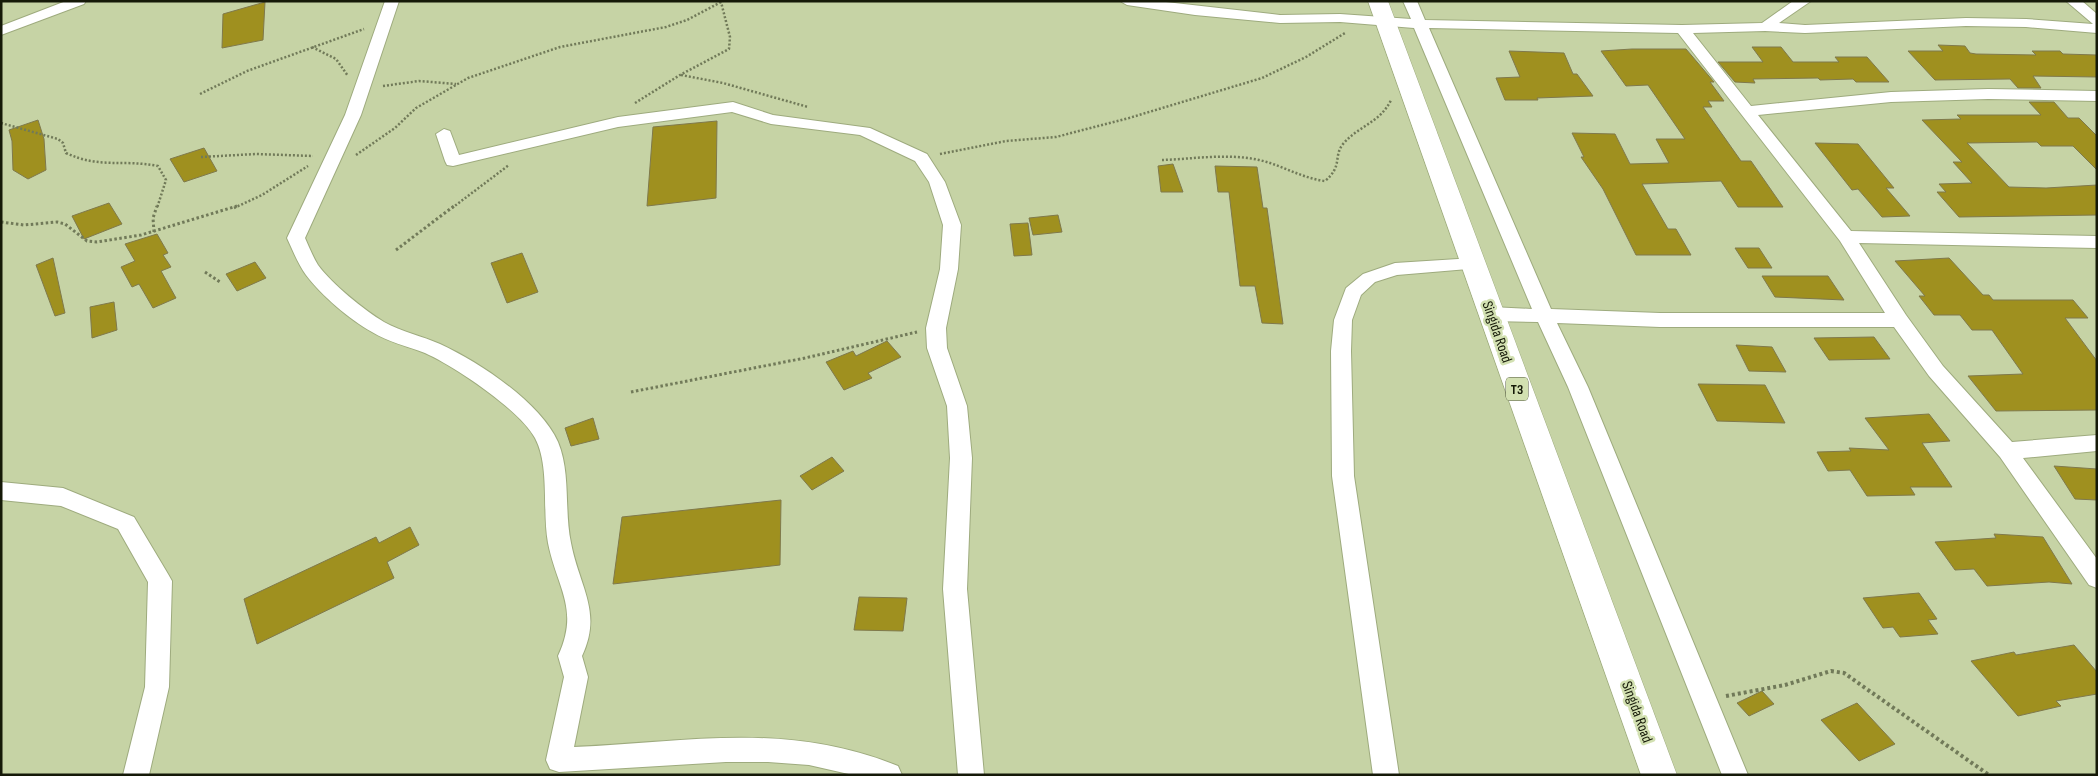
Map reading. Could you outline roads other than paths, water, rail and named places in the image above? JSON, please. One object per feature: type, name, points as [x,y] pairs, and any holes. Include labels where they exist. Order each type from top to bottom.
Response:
[{"type":"highway","name":"Singida Road","points":[[1377,15],[1474,264],[1660,775]]},
{"type":"street","points":[[1,31],[79,1]]},
{"type":"street","points":[[392,1],[353,115],[328,155],[296,238],[313,272],[376,326],[439,352],[519,407],[543,433],[552,452],[556,526],[562,556],[573,582],[580,611],[575,647],[570,656],[576,678],[559,760],[610,760],[725,749],[810,752],[868,766],[889,775]]},
{"type":"street","points":[[1127,1],[1195,11],[1280,19],[1377,15],[1420,24],[1682,29],[1765,27],[1805,29],[1966,22],[2026,23],[2097,29]]},
{"type":"street","points":[[1410,1],[1544,316],[1578,387],[1703,700],[1735,775]]},
{"type":"street","points":[[1765,27],[1804,1]]},
{"type":"street","points":[[2073,1],[2097,21]]},
{"type":"street","points":[[1682,29],[1846,237],[1899,320],[1936,371],[2007,451],[2097,578]]},
{"type":"street","points":[[1747,111],[1891,97],[1988,94],[2097,96]]},
{"type":"street","points":[[444,134],[453,161],[618,122],[733,107],[771,119],[864,131],[921,158],[937,182],[952,225],[949,268],[936,328],[937,348],[957,406],[962,458],[955,589],[971,775]]},
{"type":"street","points":[[1846,237],[2097,242]]},
{"type":"street","points":[[1386,775],[1343,476],[1341,351],[1343,320],[1353,292],[1369,278],[1395,269],[1474,264]]},
{"type":"street","points":[[1491,314],[1660,320],[1899,320]]},
{"type":"street","points":[[2007,451],[2097,443]]},
{"type":"street","points":[[1,491],[63,497],[126,522],[160,581],[157,687],[136,775]]}]
